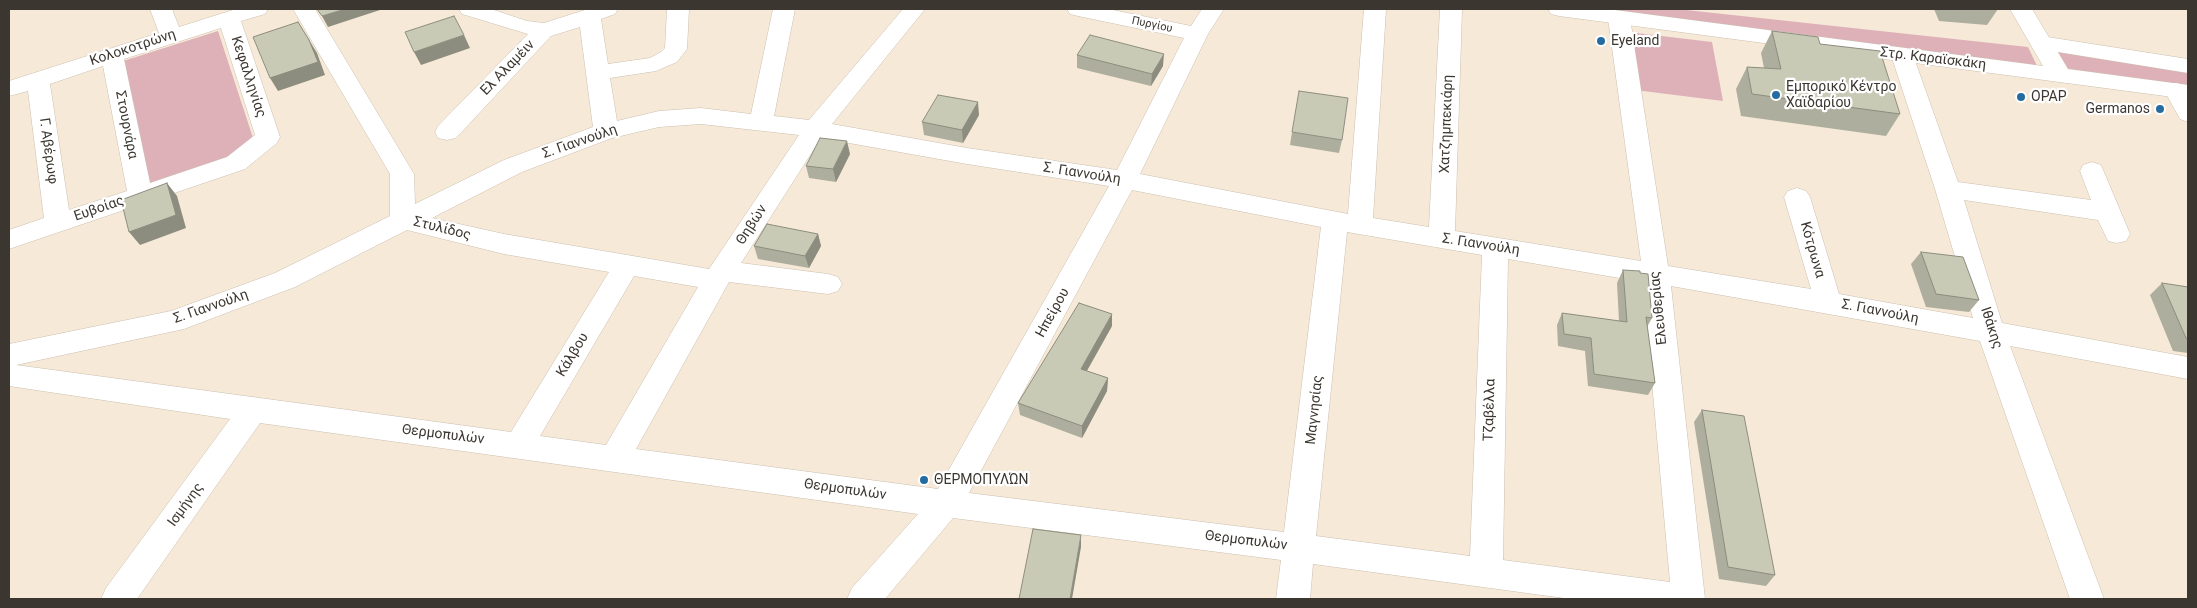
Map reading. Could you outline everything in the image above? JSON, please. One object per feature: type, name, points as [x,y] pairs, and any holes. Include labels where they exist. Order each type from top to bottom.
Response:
[{"type":"street","points":[[162,9],[171,36]]},
{"type":"street","name":"Κολοκοτρώνη","points":[[9,89],[257,9]]},
{"type":"street","name":"Στυλίδος","points":[[304,9],[402,174],[403,220],[504,244],[626,265],[828,284]]},
{"type":"street","points":[[470,9],[524,27],[544,30]]},
{"type":"street","points":[[597,73],[656,64],[669,57],[676,49],[678,9]]},
{"type":"street","points":[[761,122],[784,9]]},
{"type":"street","name":"Θηβών","points":[[615,458],[719,275],[815,129],[914,9]]},
{"type":"street","name":"Πυργίου","points":[[1078,9],[1197,34]]},
{"type":"street","name":"Ηπείρου","points":[[864,599],[946,504],[1125,180],[1197,34],[1213,9]]},
{"type":"street","name":"Μαγνησίας","points":[[1293,599],[1347,223],[1375,9]]},
{"type":"street","name":"Χατζημπεκιάρη","points":[[1442,239],[1451,9]]},
{"type":"street","name":"Στρ. Καραϊσκάκη","points":[[1559,9],[2182,91]]},
{"type":"street","points":[[2021,9],[2060,75]]},
{"type":"street","points":[[598,12],[597,73],[606,131]]},
{"type":"street","name":"Ελ Αλαμέιν","points":[[447,132],[544,30],[557,28],[598,12]]},
{"type":"street","name":"Κεφαλληνίας","points":[[229,18],[268,137]]},
{"type":"street","name":"Ελευθερίας","points":[[1619,18],[1656,273],[1688,599]]},
{"type":"street","points":[[2041,43],[2188,66]]},
{"type":"street","name":"Στουρνάρα","points":[[112,55],[140,195]]},
{"type":"street","name":"Ιθάκης","points":[[1902,55],[1948,189],[1992,333],[2086,599]]},
{"type":"street","name":"Γ. Αβέρωφ","points":[[38,79],[58,223]]},
{"type":"street","points":[[2182,91],[2188,114]]},
{"type":"street","name":"Σ. Γιαννούλη","points":[[9,356],[174,320],[285,280],[513,166],[606,131],[659,119],[701,116],[815,129],[967,156],[1125,180],[1347,223],[1828,302],[2188,368]]},
{"type":"street","name":"Ευβοίας","points":[[9,240],[236,163],[268,137]]},
{"type":"street","points":[[1948,189],[2113,223],[2092,171]]},
{"type":"street","name":"Κότρωνα","points":[[1797,197],[1828,302]]},
{"type":"street","name":"Τζαβέλλα","points":[[1486,573],[1495,247]]},
{"type":"street","name":"Κάλβου","points":[[519,445],[626,265]]},
{"type":"street","name":"Θερμοπυλών","points":[[9,375],[946,504],[1486,573],[1573,591],[1681,599]]},
{"type":"street","name":"Ισμήνης","points":[[118,599],[253,410]]},
{"type":"shaded area","points":[[1595,9],[1677,9],[2028,47],[2038,68]]},
{"type":"shaded area","points":[[218,31],[254,141],[232,158],[147,187],[120,62]]},
{"type":"shaded area","points":[[1628,32],[1712,42],[1723,101],[1635,90]]},
{"type":"shaded area","points":[[2049,49],[2188,70],[2188,90],[2063,72]]},
{"type":"building","points":[[317,9],[345,9],[322,16]]},
{"type":"building","points":[[454,16],[464,35],[414,52],[405,32]]},
{"type":"building","points":[[298,22],[309,40],[318,62],[270,78],[253,37]]},
{"type":"building","points":[[1772,31],[1818,37],[1820,44],[1880,51],[1900,114],[1752,94],[1747,67],[1781,69]]},
{"type":"building","points":[[1090,35],[1164,54],[1152,74],[1077,55]]},
{"type":"building","points":[[1299,91],[1348,98],[1342,140],[1292,132]]},
{"type":"building","points":[[938,95],[978,102],[962,130],[922,122]]},
{"type":"building","points":[[820,138],[847,141],[833,169],[806,166]]},
{"type":"building","points":[[167,183],[176,215],[129,232],[121,200]]},
{"type":"building","points":[[767,224],[818,234],[805,256],[754,246]]},
{"type":"building","points":[[1921,252],[1963,257],[1979,300],[1936,294]]},
{"type":"building","points":[[1623,270],[1640,271],[1640,273],[1648,274],[1652,318],[1646,317],[1655,383],[1594,374],[1591,338],[1564,334],[1562,313],[1627,322]]},
{"type":"building","points":[[2162,283],[2188,287],[2188,339],[2186,338]]},
{"type":"building","points":[[1079,303],[1112,314],[1081,369],[1108,378],[1082,426],[1018,403]]},
{"type":"building","points":[[1702,410],[1744,416],[1775,575],[1728,567]]},
{"type":"building","points":[[1033,529],[1081,535],[1070,599],[1019,599]]},
{"type":"place","name":"Eyeland","points":[[1601,41]]},
{"type":"place","name":"Εμπορικό Κέντρο Χαϊδαρίου","points":[[1776,95]]},
{"type":"place","name":"OPAP","points":[[2021,97]]},
{"type":"place","name":"Germanos","points":[[2160,109]]},
{"type":"place","name":"ΘΕΡΜΟΠΥΛΏΝ","points":[[924,480]]}]
